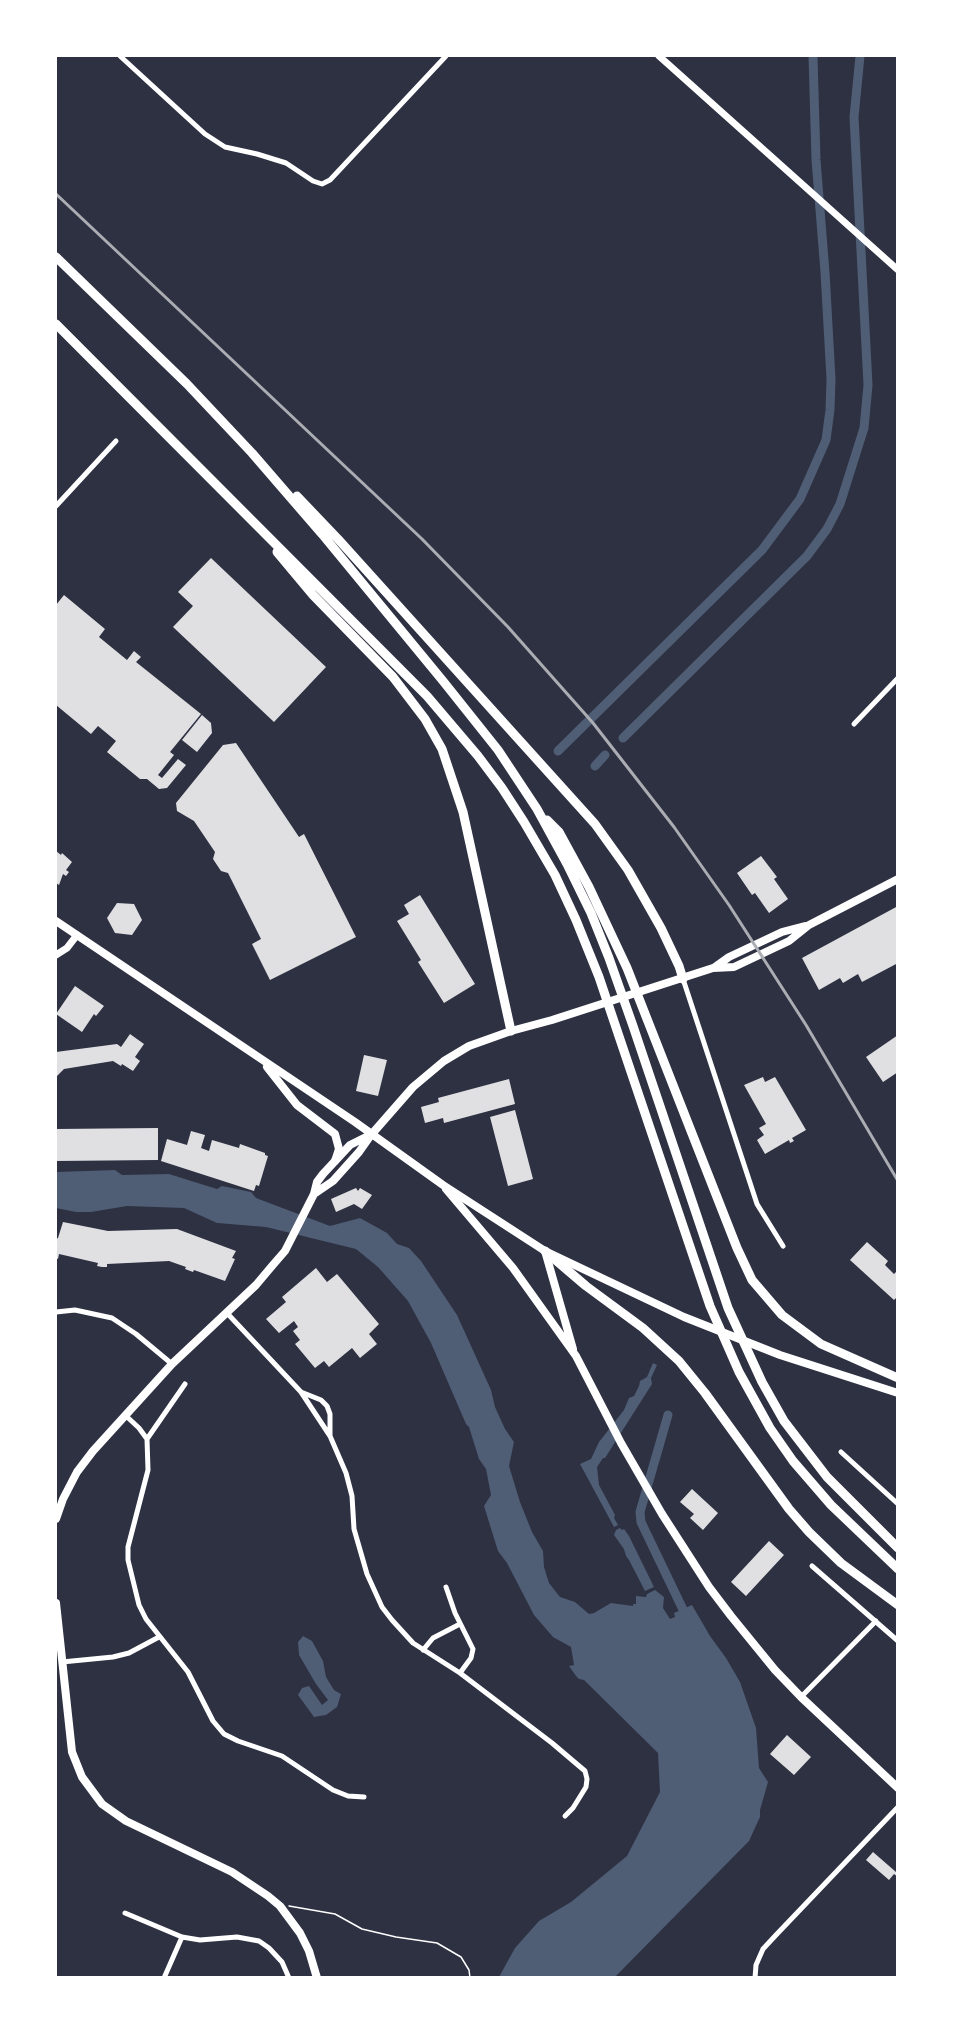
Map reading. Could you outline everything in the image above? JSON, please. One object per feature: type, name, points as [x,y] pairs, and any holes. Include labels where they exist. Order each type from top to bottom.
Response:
[{"type":"highway","points":[[56,257],[187,384],[252,453],[443,681],[498,750],[537,809],[591,914],[614,972],[728,1308],[762,1382],[784,1421],[827,1477],[897,1548]]},
{"type":"highway","points":[[56,324],[427,696],[478,756],[525,822],[555,875],[599,977],[710,1306],[739,1372],[770,1428],[793,1461],[831,1505],[897,1569]]},
{"type":"highway","points":[[252,453],[319,518],[595,824],[628,870],[661,928],[683,979]]},
{"type":"highway","points":[[245,513],[313,595],[393,677],[425,719],[442,749],[463,812],[511,1030]]},
{"type":"highway","points":[[537,809],[559,832],[589,886],[627,968],[728,1227],[752,1280],[782,1315],[821,1344],[897,1378]]},
{"type":"highway","points":[[545,1251],[586,1286],[643,1328],[679,1361],[789,1509],[809,1532],[841,1563],[897,1605]]},
{"type":"main road","points":[[314,1194],[333,1180],[359,1152],[413,1087],[444,1060],[469,1046],[511,1030],[552,1020],[713,968],[729,957],[782,933],[809,925],[897,879]]},
{"type":"main road","points":[[56,921],[443,1185],[545,1251],[684,1317],[780,1355],[897,1393]]},
{"type":"main road","points":[[261,1060],[297,1106],[335,1134],[339,1149],[335,1161]]},
{"type":"main road","points":[[56,1519],[77,1472],[172,1364],[256,1285],[285,1251],[314,1194],[316,1182],[350,1145],[371,1135]]},
{"type":"main road","points":[[443,1185],[513,1268],[576,1356],[653,1500],[714,1594],[749,1639],[801,1697],[897,1788]]},
{"type":"main road","points":[[545,1251],[576,1356]]},
{"type":"main road","points":[[56,1603],[72,1752],[82,1777],[102,1804],[126,1821],[232,1872],[254,1885],[280,1906],[300,1933],[309,1951],[317,1977]]},
{"type":"street","points":[[120,56],[205,134],[225,147],[286,163],[313,181],[322,184],[330,180],[446,56]]},
{"type":"street","points":[[659,56],[897,270]]},
{"type":"street","points":[[56,506],[116,441]]},
{"type":"street","points":[[854,724],[897,678]]},
{"type":"street","points":[[56,955],[67,948],[77,935]]},
{"type":"street","points":[[683,979],[757,1204],[783,1246]]},
{"type":"street","points":[[56,1312],[75,1311],[112,1318],[136,1334],[172,1364]]},
{"type":"street","points":[[226,1312],[301,1392],[330,1436],[343,1463],[351,1496],[354,1529],[367,1575],[373,1590],[392,1620],[423,1650],[460,1673],[523,1720],[585,1771],[586,1787],[565,1816]]},
{"type":"street","points":[[147,1439],[185,1384]]},
{"type":"street","points":[[301,1392],[321,1400],[327,1407],[330,1414],[330,1436]]},
{"type":"street","points":[[125,1415],[147,1439],[148,1470],[130,1534],[128,1560],[139,1605],[146,1619],[188,1672],[213,1721],[224,1734],[282,1756],[333,1790],[348,1796],[364,1797]]},
{"type":"street","points":[[841,1452],[897,1504]]},
{"type":"street","points":[[812,1566],[897,1641]]},
{"type":"street","points":[[446,1587],[449,1600],[473,1649],[471,1658],[460,1673]]},
{"type":"street","points":[[801,1697],[876,1621]]},
{"type":"street","points":[[423,1650],[433,1638],[460,1624]]},
{"type":"street","points":[[62,1662],[113,1657],[129,1653],[159,1636]]},
{"type":"street","points":[[755,1977],[756,1965],[763,1950],[897,1807]]},
{"type":"street","points":[[125,1913],[182,1937],[200,1940],[237,1937],[259,1941],[282,1962],[289,1977]]},
{"type":"street","points":[[164,1977],[182,1937]]},
{"type":"path","points":[[280,1906],[294,1906],[335,1914],[362,1929],[437,1943],[461,1957],[469,1970],[470,1977]]},
{"type":"water","points":[[115,1170],[122,1175],[169,1174],[217,1189],[222,1186],[251,1192],[256,1198],[330,1226],[360,1218],[387,1233],[397,1244],[409,1248],[421,1261],[457,1315],[491,1390],[495,1407],[514,1442],[509,1466],[532,1532],[543,1551],[544,1567],[549,1583],[560,1597],[575,1602],[589,1614],[611,1603],[633,1606],[636,1604],[636,1596],[646,1597],[655,1590],[664,1597],[663,1608],[670,1619],[675,1617],[674,1613],[692,1605],[726,1658],[740,1682],[756,1728],[759,1768],[768,1782],[760,1817],[749,1841],[615,1977],[499,1977],[515,1948],[539,1921],[571,1902],[627,1856],[660,1792],[658,1753],[584,1680],[576,1676],[569,1666],[574,1665],[571,1647],[553,1637],[534,1615],[507,1563],[498,1551],[484,1506],[491,1495],[486,1469],[479,1459],[469,1427],[431,1343],[408,1301],[378,1267],[356,1249],[266,1227],[217,1223],[184,1208],[127,1206],[76,1212],[56,1208],[56,1172]]},
{"type":"water","points":[[653,1363],[657,1365],[651,1378],[652,1384],[597,1467],[599,1485],[618,1525],[614,1527],[580,1464],[591,1459],[599,1442],[624,1410],[629,1398],[634,1396],[640,1381],[647,1377]]},
{"type":"water","points":[[620,1528],[624,1529],[629,1536],[654,1587],[645,1591],[624,1549],[614,1535]]},
{"type":"water","points":[[303,1636],[312,1641],[323,1661],[326,1677],[334,1690],[341,1694],[337,1707],[326,1715],[314,1717],[298,1695],[302,1688],[309,1686],[322,1705],[328,1700],[299,1655],[298,1642]]},
{"type":"building","points":[[211,558],[326,667],[274,722],[173,627],[193,606],[178,592]]},
{"type":"building","points":[[64,595],[105,629],[99,637],[127,660],[134,651],[141,657],[136,662],[201,714],[170,752],[174,755],[158,775],[162,778],[178,759],[186,765],[167,788],[159,789],[147,779],[140,779],[107,752],[116,741],[98,726],[91,734],[56,705],[56,605]]},
{"type":"building","points":[[202,715],[211,723],[212,733],[197,752],[182,740]]},
{"type":"building","points":[[236,743],[299,837],[304,834],[356,937],[270,980],[252,944],[261,939],[228,873],[221,871],[213,859],[215,852],[194,821],[177,811],[176,803],[223,745]]},
{"type":"building","points":[[56,851],[72,862],[66,870],[69,872],[66,876],[63,874],[59,885],[56,883]]},
{"type":"building","points":[[761,856],[777,877],[774,879],[788,899],[769,913],[755,893],[752,895],[737,873]]},
{"type":"building","points":[[420,895],[475,984],[444,1003],[418,962],[421,960],[397,921],[409,914],[404,905]]},
{"type":"building","points":[[117,903],[134,904],[142,920],[132,935],[115,933],[107,918]]},
{"type":"building","points":[[898,906],[898,963],[862,982],[858,974],[843,983],[840,978],[819,990],[802,958]]},
{"type":"building","points":[[75,986],[104,1006],[96,1016],[94,1014],[82,1032],[56,1014]]},
{"type":"building","points":[[130,1034],[144,1044],[135,1057],[140,1061],[133,1071],[113,1061],[64,1069],[56,1077],[56,1052],[117,1044],[121,1047]]},
{"type":"building","points":[[898,1035],[898,1072],[883,1082],[866,1057]]},
{"type":"building","points":[[364,1055],[387,1060],[378,1096],[356,1091]]},
{"type":"building","points":[[763,1077],[765,1082],[775,1077],[806,1130],[792,1138],[794,1141],[790,1143],[789,1140],[765,1154],[757,1140],[764,1135],[759,1128],[766,1124],[744,1085]]},
{"type":"building","points":[[509,1079],[515,1104],[444,1123],[443,1118],[425,1123],[421,1107],[439,1102],[438,1098]]},
{"type":"building","points":[[515,1110],[533,1179],[508,1186],[490,1117]]},
{"type":"building","points":[[158,1128],[158,1160],[56,1161],[56,1129]]},
{"type":"building","points":[[191,1131],[205,1135],[201,1148],[209,1151],[212,1140],[239,1148],[240,1144],[265,1153],[268,1156],[259,1186],[256,1185],[254,1191],[161,1161],[167,1139],[187,1145]]},
{"type":"building","points":[[356,1188],[358,1191],[360,1188],[372,1195],[362,1209],[354,1204],[336,1212],[331,1199]]},
{"type":"building","points":[[63,1222],[108,1231],[177,1229],[236,1251],[232,1258],[235,1259],[225,1281],[194,1270],[193,1272],[169,1261],[107,1264],[107,1267],[102,1267],[97,1266],[98,1263],[59,1254],[58,1259],[56,1258],[56,1239]]},
{"type":"building","points":[[867,1242],[888,1261],[885,1265],[894,1274],[898,1270],[898,1296],[894,1300],[850,1260]]},
{"type":"building","points":[[316,1268],[327,1282],[337,1274],[379,1324],[369,1334],[377,1344],[360,1358],[352,1348],[329,1367],[324,1361],[315,1368],[295,1344],[300,1340],[293,1331],[298,1327],[294,1321],[279,1333],[266,1319],[286,1302],[282,1297]]},
{"type":"building","points":[[692,1489],[718,1513],[703,1530],[690,1518],[694,1514],[680,1502]]},
{"type":"building","points":[[769,1541],[784,1555],[746,1596],[731,1582]]},
{"type":"building","points":[[787,1735],[811,1757],[794,1775],[770,1754]]},
{"type":"building","points":[[873,1852],[896,1872],[898,1870],[898,1877],[894,1874],[889,1880],[866,1860]]},
{"type":"waterway","points":[[558,751],[762,550],[800,499],[826,440],[831,379],[816,160],[813,56]]},
{"type":"waterway","points":[[623,738],[807,556],[827,529],[840,504],[864,428],[868,385],[854,117],[860,56]]},
{"type":"waterway","points":[[595,766],[605,755]]},
{"type":"waterway","points":[[668,1415],[640,1512],[641,1522],[688,1620]]},
{"type":"railway","points":[[56,194],[422,539],[508,627],[593,723],[674,827],[729,905],[806,1025],[898,1181]]}]
